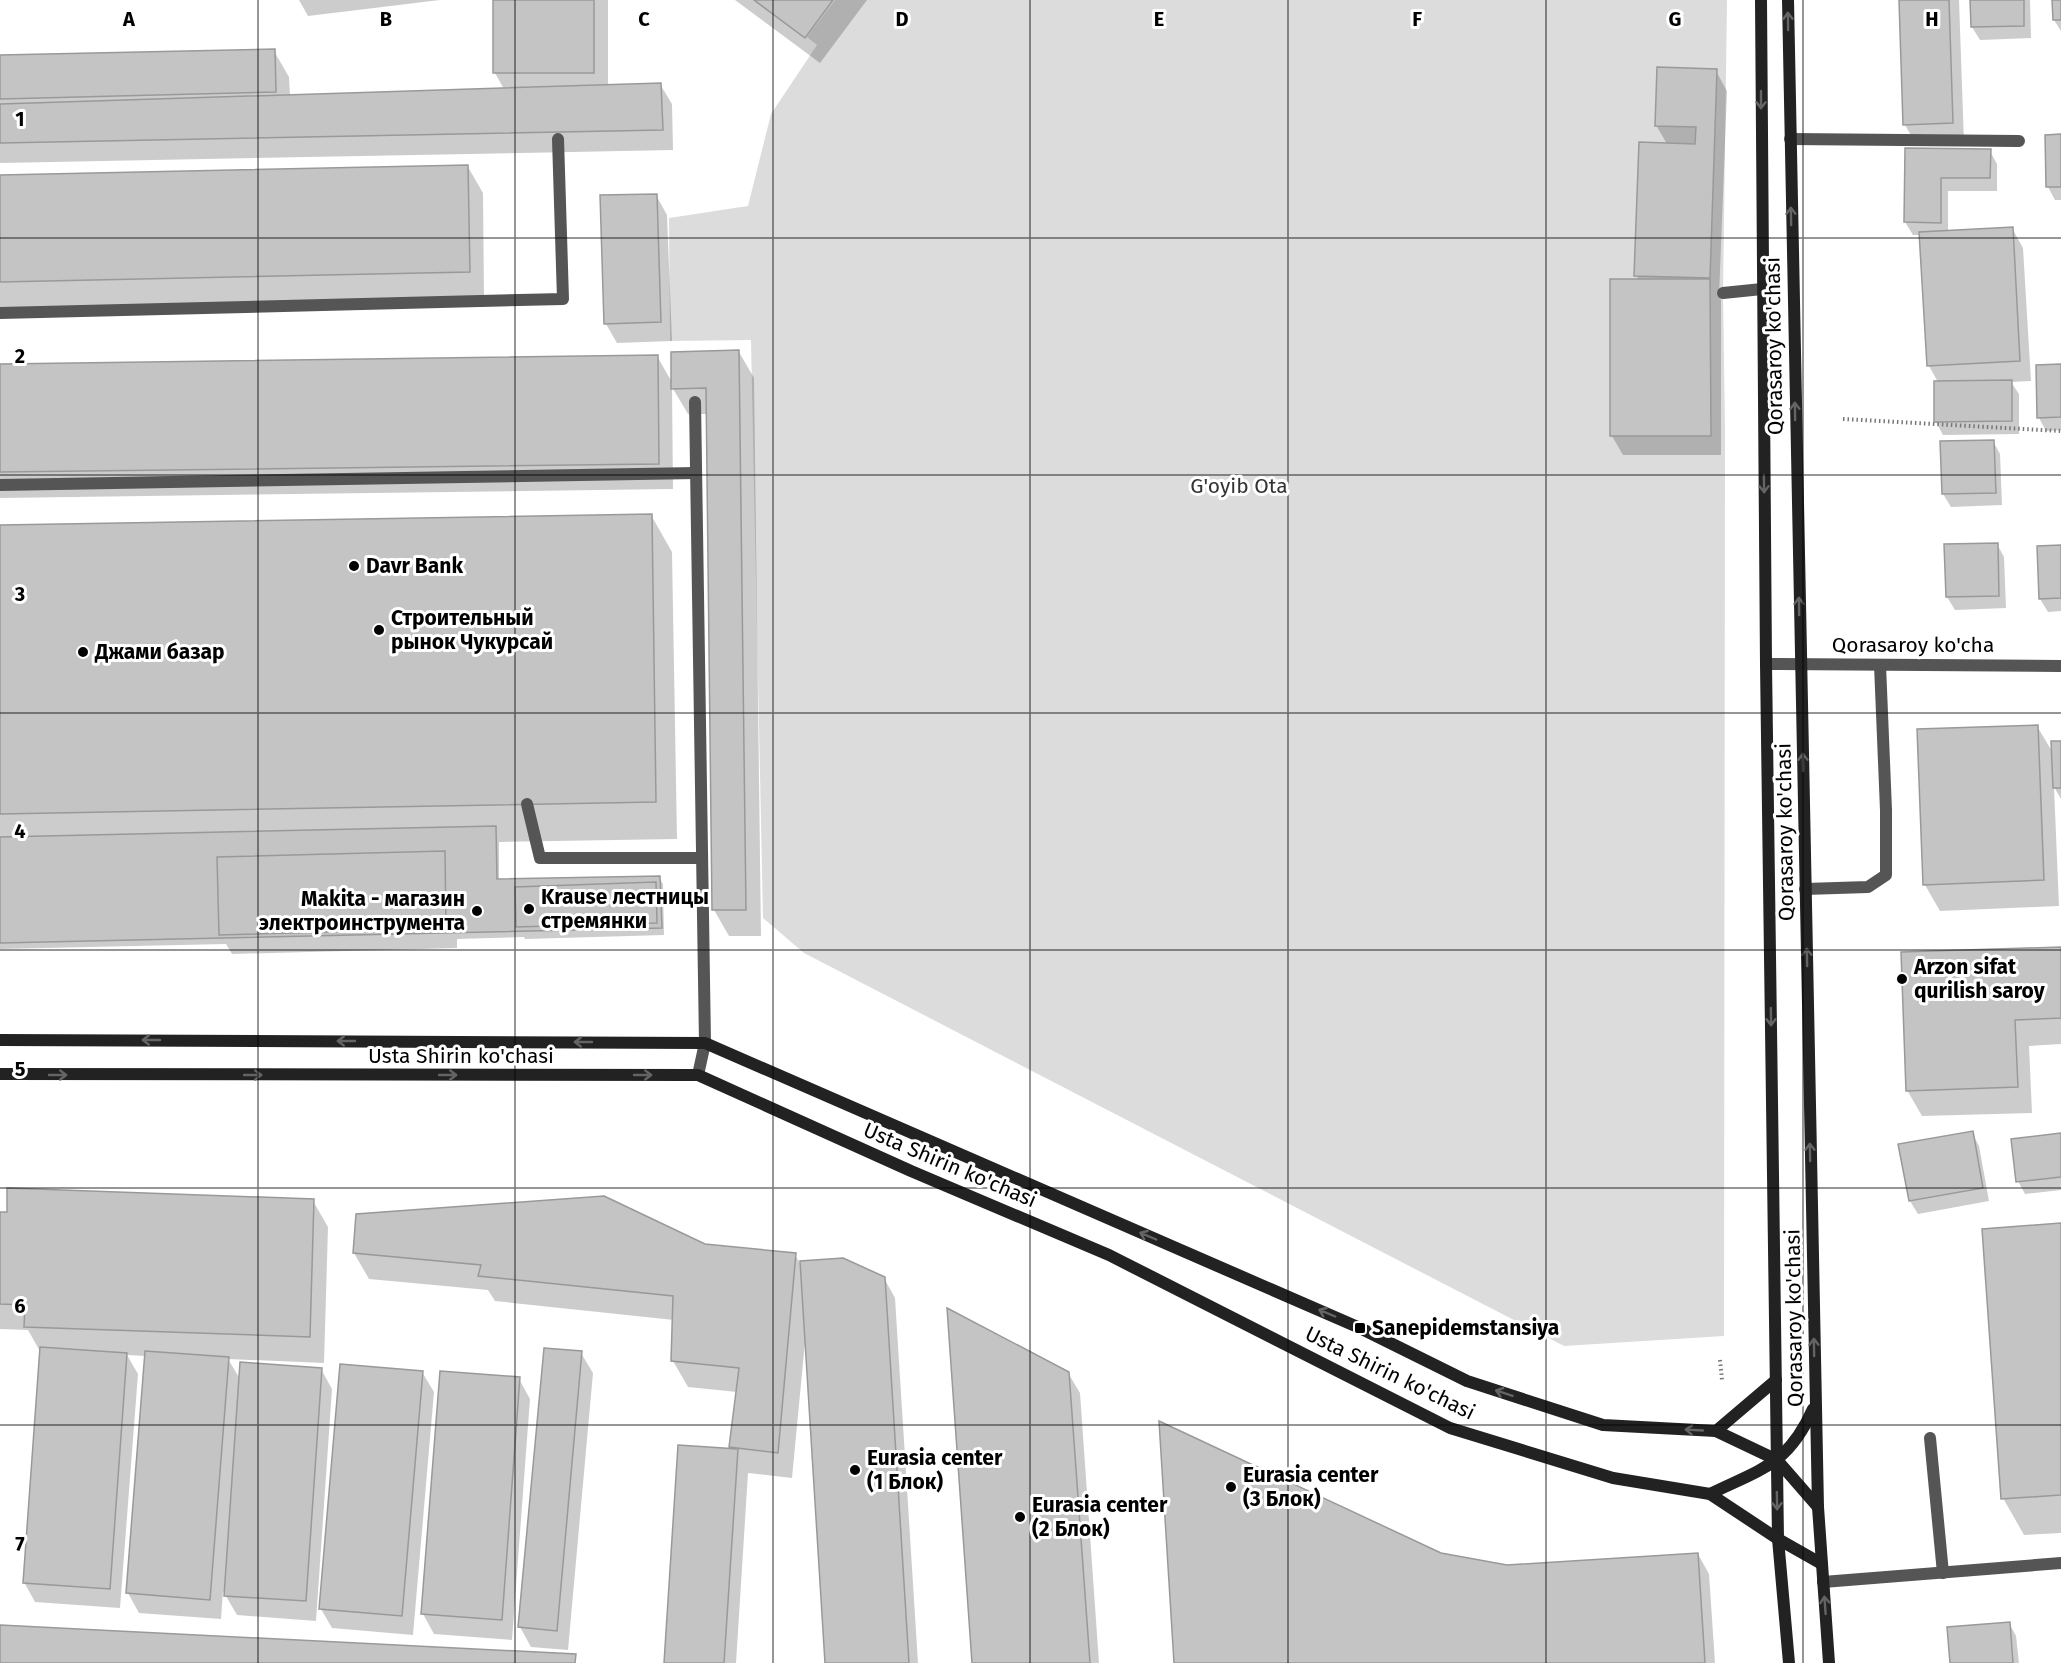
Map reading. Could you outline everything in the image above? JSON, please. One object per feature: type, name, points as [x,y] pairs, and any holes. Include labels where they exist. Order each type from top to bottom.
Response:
[{"type":"main road","name":"Qorasaroy ko'chasi","points":[[1761,0],[1766,664],[1778,1539],[1789,1663]]},
{"type":"main road","name":"Qorasaroy ko'chasi","points":[[1788,0],[1815,1405],[1818,1507],[1829,1663]]},
{"type":"main road","name":"Usta Shirin ko'chasi","points":[[0,1040],[705,1043],[1349,1323],[1467,1381],[1603,1425],[1716,1431]]},
{"type":"main road","name":"Usta Shirin ko'chasi","points":[[0,1074],[698,1076],[1109,1255],[1450,1428],[1612,1478],[1710,1494],[1778,1539],[1822,1564]]},
{"type":"main road","points":[[1776,1380],[1716,1431],[1777,1460],[1818,1507]]},
{"type":"main road","points":[[1710,1494],[1758,1473],[1777,1460],[1803,1431],[1815,1405]]},
{"type":"street","points":[[0,313],[563,299],[558,139]]},
{"type":"street","points":[[1790,139],[2019,141]]},
{"type":"street","points":[[1723,293],[1762,290]]},
{"type":"street","points":[[695,402],[705,1043],[698,1076]]},
{"type":"street","points":[[0,485],[696,473]]},
{"type":"street","name":"Qorasaroy ko'cha","points":[[1766,664],[2061,666]]},
{"type":"street","points":[[1805,889],[1868,887],[1886,875],[1886,810],[1880,664]]},
{"type":"street","points":[[527,804],[540,858],[702,858]]},
{"type":"street","points":[[1930,1438],[1943,1573]]},
{"type":"street","points":[[1823,1582],[2061,1563]]},
{"type":"path","points":[[1843,419],[2061,431]]},
{"type":"path","points":[[1720,1360],[1722,1380]]},
{"type":"green space","name":"G'oyib Ota","points":[[835,0],[1727,0],[1723,293],[1725,430],[1724,1336],[1564,1346],[804,953],[763,918],[751,340],[670,341],[669,218],[748,206],[771,114],[817,45],[807,37]]},
{"type":"building","points":[[493,0],[594,0],[594,73],[493,73]]},
{"type":"building","points":[[754,0],[833,0],[805,38]]},
{"type":"building","points":[[1899,0],[1949,0],[1953,123],[1903,125]]},
{"type":"building","points":[[1970,0],[2024,0],[2024,26],[1971,27]]},
{"type":"building","points":[[2052,0],[2061,0],[2061,20],[2053,20]]},
{"type":"building","points":[[275,49],[276,92],[0,99],[0,55]]},
{"type":"building","points":[[1657,67],[1717,69],[1710,278],[1634,276],[1639,142],[1695,144],[1696,127],[1655,126]]},
{"type":"building","points":[[661,83],[663,130],[0,143],[0,104]]},
{"type":"building","points":[[2061,134],[2061,187],[2046,187],[2045,135]]},
{"type":"building","points":[[1905,148],[1991,149],[1990,178],[1941,178],[1941,223],[1904,222]]},
{"type":"building","points":[[468,165],[470,272],[0,282],[0,175]]},
{"type":"building","points":[[657,194],[661,322],[604,324],[600,195]]},
{"type":"building","points":[[2013,227],[2020,361],[1927,366],[1919,232]]},
{"type":"building","points":[[1610,279],[1710,279],[1711,436],[1610,436]]},
{"type":"building","points":[[739,350],[746,910],[712,910],[706,388],[671,389],[671,352]]},
{"type":"building","points":[[658,355],[659,464],[0,472],[0,364]]},
{"type":"building","points":[[2061,364],[2061,417],[2037,418],[2036,365]]},
{"type":"building","points":[[2012,380],[2012,421],[1934,422],[1934,381]]},
{"type":"building","points":[[1994,440],[1996,493],[1942,494],[1940,441]]},
{"type":"building","points":[[652,514],[656,802],[0,814],[0,525]]},
{"type":"building","points":[[1998,543],[1999,596],[1946,597],[1944,544]]},
{"type":"building","points":[[2061,545],[2061,598],[2039,599],[2037,546]]},
{"type":"building","points":[[2038,725],[2044,880],[1923,885],[1917,729]]},
{"type":"building","points":[[2051,741],[2061,741],[2061,788],[2053,788]]},
{"type":"building","points":[[496,826],[497,879],[660,876],[662,928],[0,943],[0,837]]},
{"type":"building","points":[[445,851],[446,929],[219,935],[217,857]]},
{"type":"building","points":[[656,882],[657,923],[516,927],[515,887]]},
{"type":"building","points":[[2061,947],[2061,1018],[2015,1020],[2018,1087],[1906,1091],[1901,952]]},
{"type":"building","points":[[1973,1131],[1983,1188],[1909,1201],[1898,1144]]},
{"type":"building","points":[[2061,1133],[2061,1177],[2016,1182],[2011,1139]]},
{"type":"building","points":[[7,1188],[314,1199],[310,1337],[24,1327],[25,1305],[0,1304],[0,1212],[7,1212]]},
{"type":"building","points":[[604,1196],[705,1244],[796,1253],[778,1453],[729,1447],[739,1368],[671,1361],[673,1296],[478,1276],[481,1265],[353,1253],[356,1214]]},
{"type":"building","points":[[2061,1223],[2061,1495],[2001,1499],[1982,1229]]},
{"type":"building","name":"Eurasia center (1 Блок)","points":[[843,1258],[885,1277],[909,1663],[825,1663],[800,1261]]},
{"type":"building","name":"Eurasia center (2 Блок)","points":[[947,1308],[1069,1372],[1090,1663],[972,1663]]},
{"type":"building","points":[[40,1347],[127,1353],[110,1589],[23,1583]]},
{"type":"building","points":[[544,1348],[582,1351],[557,1631],[518,1627]]},
{"type":"building","points":[[145,1351],[229,1357],[210,1600],[126,1593]]},
{"type":"building","points":[[240,1362],[322,1368],[306,1601],[224,1596]]},
{"type":"building","points":[[340,1364],[423,1371],[402,1616],[319,1609]]},
{"type":"building","points":[[440,1371],[520,1377],[502,1620],[421,1614]]},
{"type":"building","name":"Eurasia center (3 Блок)","points":[[1159,1421],[1441,1553],[1507,1565],[1698,1553],[1705,1663],[1174,1663]]},
{"type":"building","points":[[678,1445],[738,1449],[724,1663],[664,1663]]},
{"type":"building","points":[[2010,1622],[2013,1663],[1950,1663],[1947,1627]]},
{"type":"building","points":[[0,1625],[576,1654],[575,1663],[0,1663]]},
{"type":"place","name":"Davr Bank","points":[[354,566]]},
{"type":"place","name":"Строительный рынок Чукурсай","points":[[379,630]]},
{"type":"place","name":"Джами базар","points":[[83,652]]},
{"type":"place","name":"Krause лестницы стремянки","points":[[529,909]]},
{"type":"place","name":"Makita - магазин электроинструмента","points":[[477,911]]},
{"type":"place","name":"Arzon sifat qurilish saroy","points":[[1902,979]]},
{"type":"place","name":"Sanepidemstansiya","points":[[1360,1328]]},
{"type":"place","name":"Eurasia center (1 Блок)","points":[[855,1470]]},
{"type":"place","name":"Eurasia center (3 Блок)","points":[[1231,1487]]},
{"type":"place","name":"Eurasia center (2 Блок)","points":[[1020,1517]]}]
